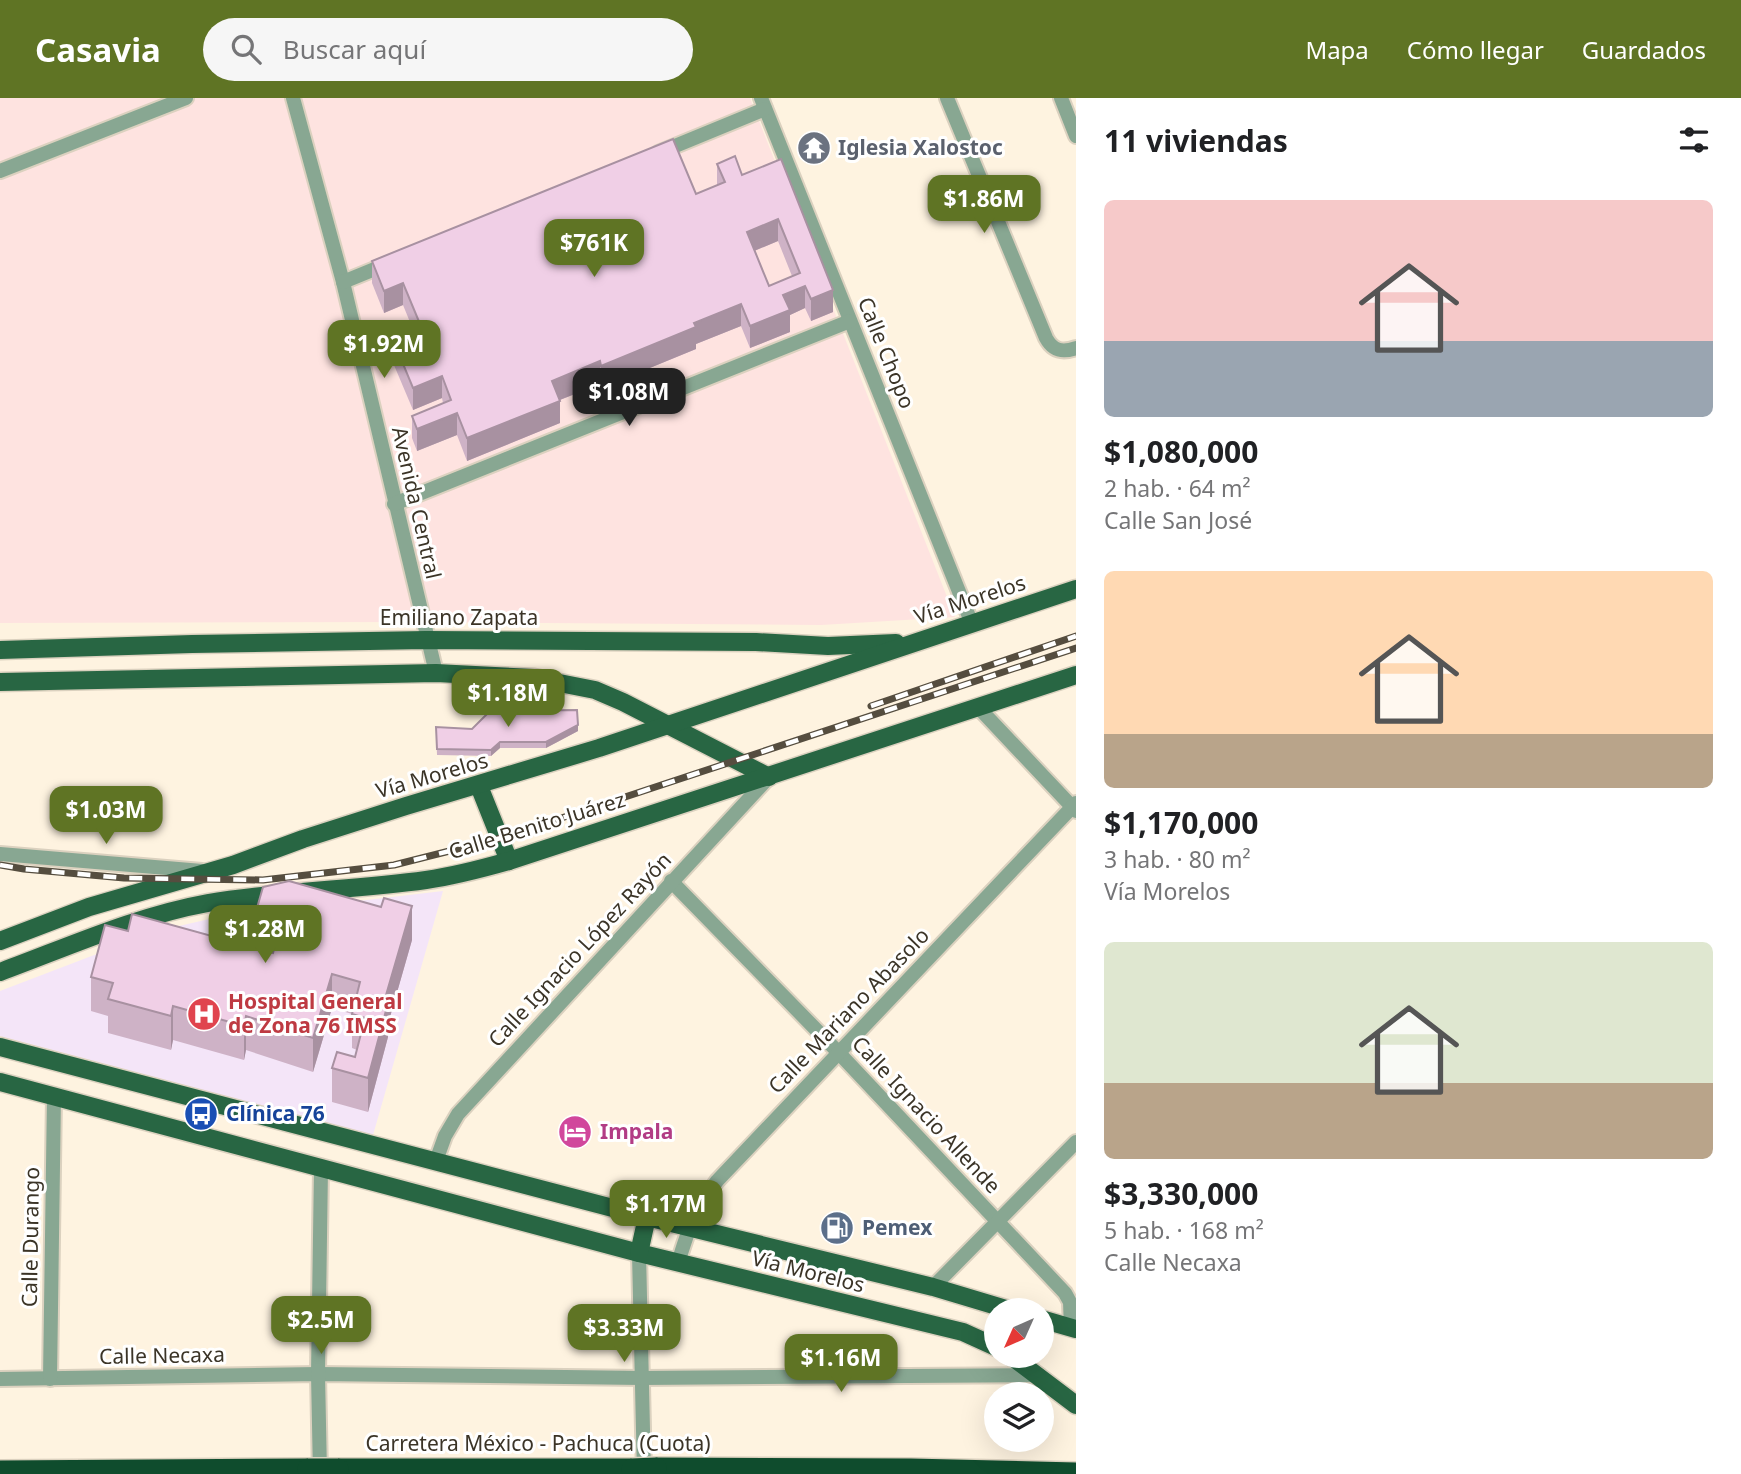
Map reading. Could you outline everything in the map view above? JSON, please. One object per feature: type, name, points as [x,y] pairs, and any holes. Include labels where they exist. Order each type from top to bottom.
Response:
[{"type":"highway","name":"Carretera México - Pachuca (Cuota)","points":[[0,1471],[911,1469],[1076,1473]]},
{"type":"main road","name":"Vía Morelos","points":[[0,941],[89,907],[233,865],[393,810],[479,786],[1076,589]]},
{"type":"main road","name":"Emiliano Zapata","points":[[0,650],[426,640],[756,642],[828,646],[917,642]]},
{"type":"main road","points":[[0,682],[436,673],[534,678],[595,690],[671,724],[769,777]]},
{"type":"main road","name":"Calle Benito Juárez","points":[[0,972],[120,926],[173,910],[242,898],[423,880],[461,874],[509,861],[1076,675]]},
{"type":"main road","points":[[479,786],[509,861]]},
{"type":"main road","name":"Vía Morelos","points":[[0,1047],[984,1302]]},
{"type":"main road","name":"Vía Morelos","points":[[0,1082],[639,1253],[963,1332],[984,1342]]},
{"type":"main road","points":[[639,1253],[647,1217]]},
{"type":"main road","points":[[1054,1323],[1074,1328]]},
{"type":"main road","points":[[1028,1368],[1076,1405]]},
{"type":"street","points":[[0,171],[187,98]]},
{"type":"street","name":"Avenida Central","points":[[293,98],[343,282],[436,673]]},
{"type":"street","points":[[947,98],[1046,338],[1055,349],[1061,351],[1076,348]]},
{"type":"street","points":[[1061,98],[1076,136]]},
{"type":"street","points":[[650,157],[763,104]]},
{"type":"street","name":"Calle Chopo","points":[[763,104],[971,624]]},
{"type":"street","points":[[343,282],[407,256]]},
{"type":"street","points":[[394,504],[850,321]]},
{"type":"street","points":[[978,707],[1075,807]]},
{"type":"street","name":"Calle Ignacio López Rayón","points":[[436,1161],[445,1136],[458,1114],[769,777]]},
{"type":"street","name":"Calle Mariano Abasolo","points":[[678,1263],[688,1227],[700,1204],[717,1181],[1075,807]]},
{"type":"street","points":[[0,854],[207,871]]},
{"type":"street","name":"Calle Ignacio Allende","points":[[671,881],[838,1052],[1065,1293],[1070,1302],[1074,1328]]},
{"type":"street","name":"Calle Durango","points":[[50,1379],[54,1095]]},
{"type":"street","points":[[933,1287],[1076,1142]]},
{"type":"street","points":[[321,1168],[318,1374],[322,1471]]},
{"type":"street","points":[[639,1253],[644,1470]]},
{"type":"street","name":"Calle Necaxa","points":[[0,1379],[318,1374],[642,1378],[1039,1376]]},
{"type":"shaded area","points":[[0,98],[750,98],[955,617],[821,625],[0,623]]},
{"type":"shaded area","name":"Hospital General de Zona 76 IMSS","points":[[443,891],[373,1135],[0,1036],[0,991],[157,931],[214,918]]},
{"type":"building","points":[[673,139],[696,194],[725,182],[717,164],[735,156],[742,175],[781,159],[833,290],[811,299],[805,286],[783,295],[790,310],[750,326],[741,304],[694,323],[696,327],[601,366],[600,361],[552,381],[560,401],[467,438],[457,413],[417,429],[412,416],[451,400],[442,376],[413,388],[391,335],[420,324],[403,283],[384,291],[372,261]],"holes":[[[778,219],[800,273],[769,286],[747,232]]]},
{"type":"building","points":[[577,710],[578,725],[546,742],[500,742],[491,750],[437,749],[436,727],[472,729],[490,711]]},
{"type":"building","points":[[289,881],[381,907],[384,898],[412,906],[384,1002],[388,1003],[368,1078],[332,1068],[337,1052],[355,1057],[365,1018],[352,1014],[360,982],[332,974],[313,1038],[246,1016],[244,1026],[173,1006],[171,1016],[108,999],[113,983],[91,977],[105,925],[128,931],[132,914],[273,953],[281,922],[255,915],[263,887]]},
{"type":"railway","points":[[871,706],[1076,636]]},
{"type":"railway","points":[[0,865],[124,878],[263,880],[394,865],[501,838],[1076,648]]},
{"type":"place","name":"Iglesia Xalostoc","points":[[814,148]]},
{"type":"place","name":"Hospital General de Zona 76 IMSS","points":[[204,1014]]},
{"type":"place","name":"Clínica 76","points":[[201,1114]]},
{"type":"place","name":"Impala","points":[[575,1132]]},
{"type":"place","name":"Pemex","points":[[837,1228]]}]
